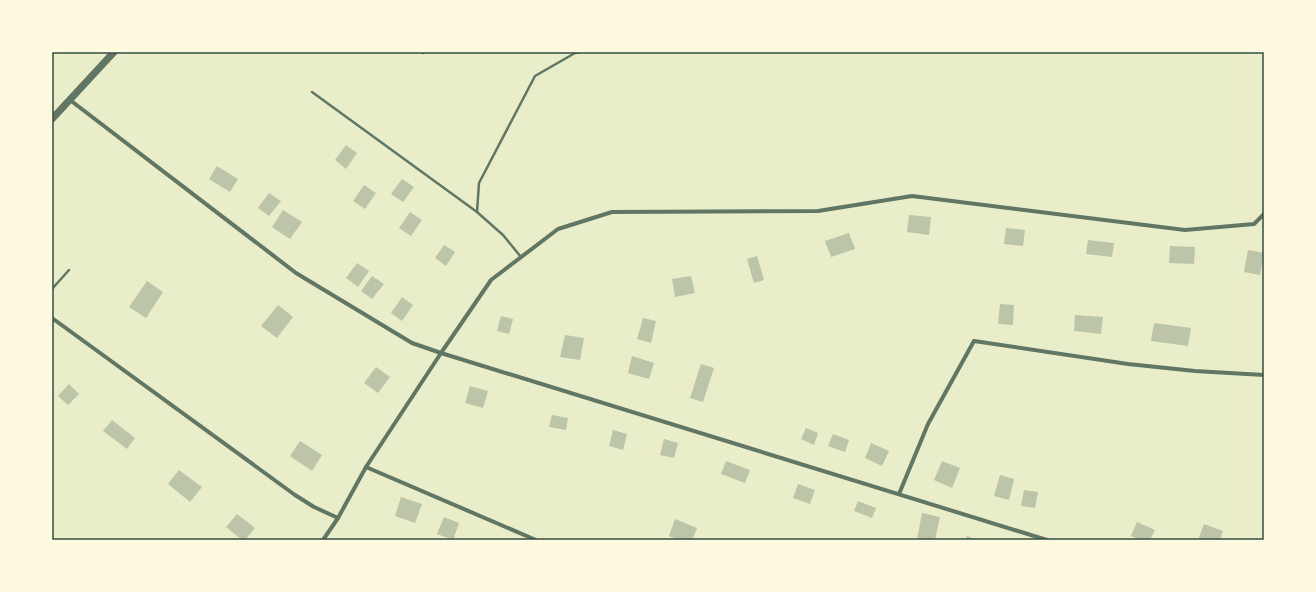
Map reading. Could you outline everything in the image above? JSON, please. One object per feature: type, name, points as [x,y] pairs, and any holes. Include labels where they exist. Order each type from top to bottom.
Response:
[{"type":"street","points":[[52,119],[114,52]]},
{"type":"street","points":[[70,100],[296,273],[412,343],[1048,540]]},
{"type":"street","points":[[323,540],[338,518],[366,467],[491,280],[558,229],[612,212],[818,211],[912,196],[1185,230],[1254,224],[1264,214]]},
{"type":"street","points":[[52,318],[295,495],[314,507],[338,518]]},
{"type":"street","points":[[899,494],[928,424],[974,341],[1128,364],[1194,371],[1264,375]]},
{"type":"street","points":[[366,467],[536,540]]},
{"type":"lane","points":[[477,212],[479,183],[534,76],[575,53],[580,52]]},
{"type":"lane","points":[[312,92],[477,212],[503,235],[521,257]]},
{"type":"lane","points":[[52,288],[69,270]]},
{"type":"building","points":[[346,145],[357,153],[346,169],[335,160]]},
{"type":"building","points":[[217,166],[238,179],[230,192],[209,179]]},
{"type":"building","points":[[402,179],[414,187],[403,202],[391,194]]},
{"type":"building","points":[[364,185],[376,193],[365,209],[353,201]]},
{"type":"building","points":[[269,193],[281,201],[269,216],[258,208]]},
{"type":"building","points":[[283,210],[302,222],[290,239],[272,227]]},
{"type":"building","points":[[410,212],[422,220],[411,236],[399,228]]},
{"type":"building","points":[[909,215],[931,217],[929,235],[907,232]]},
{"type":"building","points":[[1006,228],[1025,230],[1023,246],[1004,244]]},
{"type":"building","points":[[849,233],[855,249],[831,257],[825,241]]},
{"type":"building","points":[[1088,240],[1114,243],[1112,257],[1086,254]]},
{"type":"building","points":[[444,245],[455,252],[446,266],[435,258]]},
{"type":"building","points":[[1170,246],[1195,247],[1194,264],[1169,263]]},
{"type":"building","points":[[1248,250],[1264,253],[1260,275],[1244,272]]},
{"type":"building","points":[[757,256],[764,280],[754,283],[747,259]]},
{"type":"building","points":[[357,263],[369,271],[358,287],[346,278]]},
{"type":"building","points":[[372,276],[384,284],[372,299],[361,291]]},
{"type":"building","points":[[691,276],[695,293],[675,297],[672,279]]},
{"type":"building","points":[[147,281],[163,292],[146,318],[129,307]]},
{"type":"building","points":[[402,297],[413,305],[402,321],[391,313]]},
{"type":"building","points":[[1000,304],[1014,305],[1013,325],[998,324]]},
{"type":"building","points":[[278,305],[293,317],[277,338],[261,326]]},
{"type":"building","points":[[1075,315],[1103,317],[1101,334],[1074,331]]},
{"type":"building","points":[[501,316],[513,319],[509,334],[497,331]]},
{"type":"building","points":[[643,318],[656,321],[651,343],[637,339]]},
{"type":"building","points":[[1154,323],[1191,328],[1188,346],[1151,341]]},
{"type":"building","points":[[565,335],[584,338],[580,360],[560,357]]},
{"type":"building","points":[[632,356],[654,363],[649,379],[628,373]]},
{"type":"building","points":[[701,364],[714,368],[703,402],[690,398]]},
{"type":"building","points":[[376,367],[390,377],[378,393],[364,383]]},
{"type":"building","points":[[69,384],[79,394],[68,405],[58,396]]},
{"type":"building","points":[[470,386],[488,391],[483,408],[465,403]]},
{"type":"building","points":[[552,415],[568,418],[566,430],[549,427]]},
{"type":"building","points":[[112,420],[135,438],[127,449],[103,431]]},
{"type":"building","points":[[806,428],[818,433],[814,445],[801,439]]},
{"type":"building","points":[[613,430],[627,434],[623,450],[609,446]]},
{"type":"building","points":[[833,434],[849,440],[845,452],[828,446]]},
{"type":"building","points":[[664,439],[678,443],[674,458],[660,455]]},
{"type":"building","points":[[300,441],[322,455],[312,471],[290,456]]},
{"type":"building","points":[[871,443],[889,451],[882,466],[865,458]]},
{"type":"building","points":[[726,461],[750,470],[745,483],[721,474]]},
{"type":"building","points":[[942,461],[960,468],[952,488],[934,480]]},
{"type":"building","points":[[179,470],[202,487],[190,502],[168,484]]},
{"type":"building","points":[[1000,475],[1014,479],[1009,500],[994,496]]},
{"type":"building","points":[[798,484],[815,490],[810,504],[793,498]]},
{"type":"building","points":[[1024,490],[1038,492],[1035,508],[1021,506]]},
{"type":"building","points":[[401,497],[422,504],[415,523],[395,516]]},
{"type":"building","points":[[858,501],[876,508],[872,518],[854,511]]},
{"type":"building","points":[[922,513],[940,517],[935,540],[917,539]]},
{"type":"building","points":[[237,514],[255,528],[245,540],[242,540],[226,527]]},
{"type":"building","points":[[444,517],[459,523],[453,540],[437,534]]},
{"type":"building","points":[[675,519],[697,528],[692,540],[678,540],[669,536]]},
{"type":"building","points":[[1137,522],[1155,530],[1150,540],[1141,540],[1131,536]]},
{"type":"building","points":[[1204,524],[1223,531],[1220,540],[1198,540]]},
{"type":"building","points":[[967,536],[978,540],[965,540]]}]
